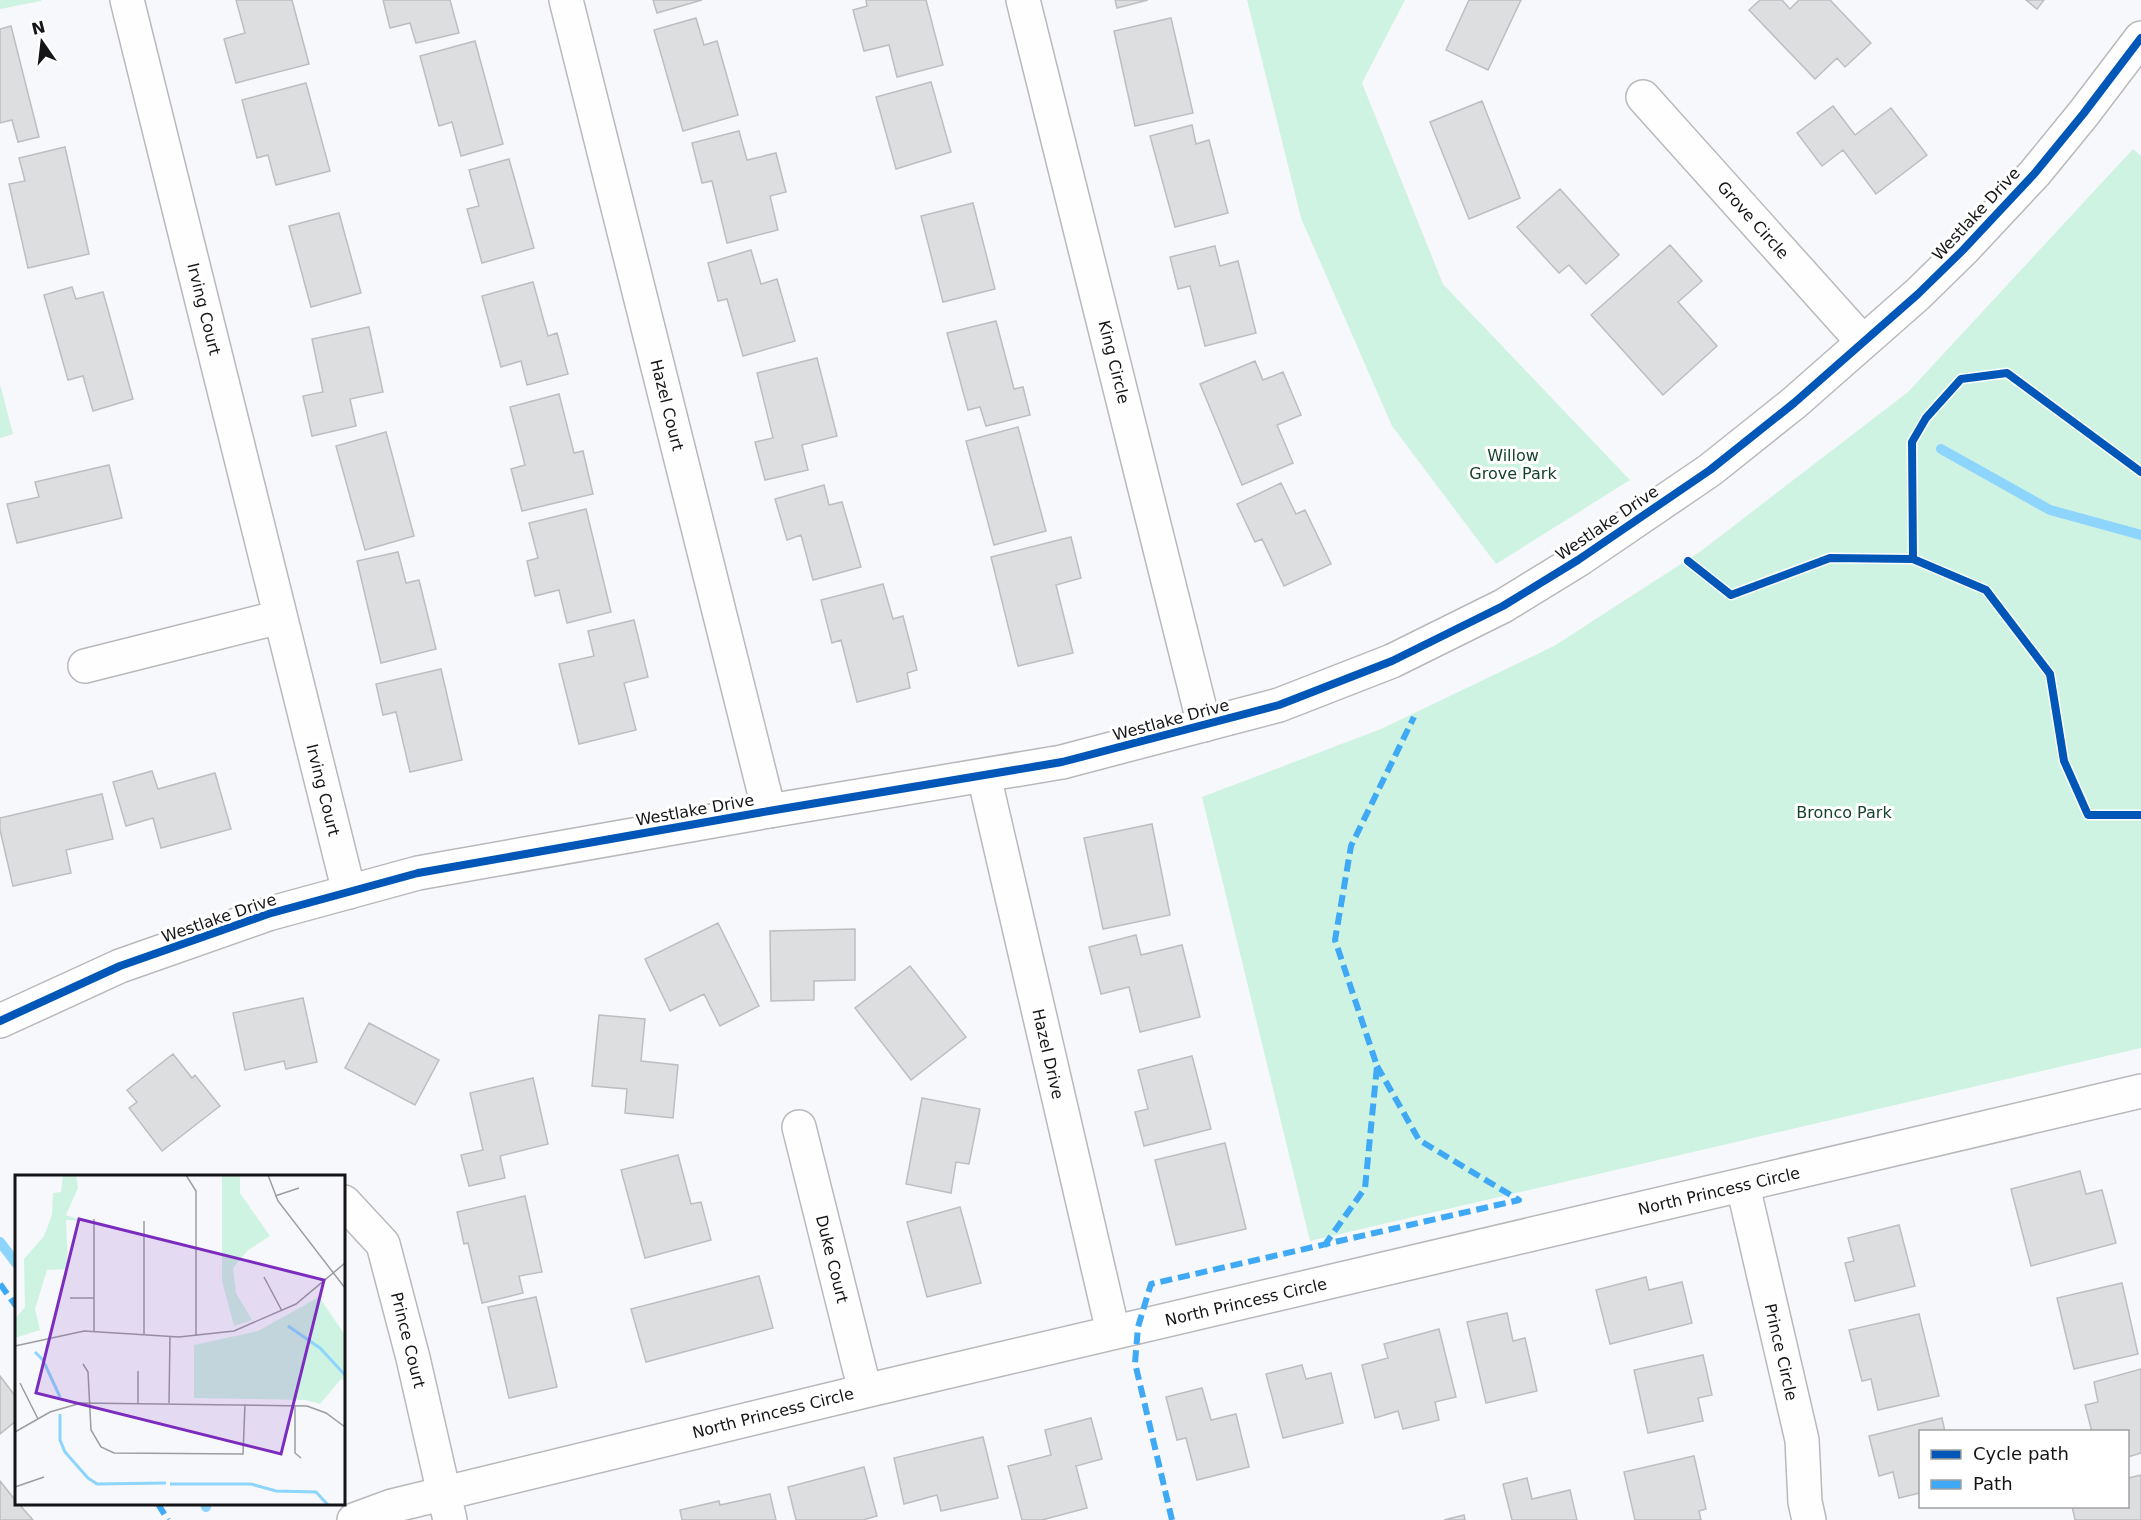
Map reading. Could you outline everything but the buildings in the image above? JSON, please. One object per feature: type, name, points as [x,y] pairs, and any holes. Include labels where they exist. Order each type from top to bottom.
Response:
[{"type":"street","name":"Irving Court","points":[[128,0],[348,892]]},
{"type":"street","name":"Hazel Court","points":[[566,0],[769,811]]},
{"type":"street","name":"King Circle","points":[[1023,0],[1204,725]]},
{"type":"street","name":"Westlake Drive","points":[[0,1021],[120,966],[268,914],[418,873],[1062,762],[1280,705],[1392,661],[1503,606],[1578,560],[1710,470],[1794,403],[1940,272],[2034,173],[2084,113],[2141,38]]},
{"type":"street","name":"Grove Circle","points":[[1643,97],[1863,342]]},
{"type":"street","points":[[85,666],[280,617]]},
{"type":"street","name":"Hazel Drive","points":[[984,776],[1113,1332]]},
{"type":"street","name":"North Princess Circle","points":[[354,1520],[392,1506],[447,1507],[864,1391],[2141,1091]]},
{"type":"street","name":"Duke Court","points":[[799,1127],[864,1391]]},
{"type":"street","name":"Prince Circle","points":[[1743,1186],[1802,1440],[1805,1502],[1809,1520]]},
{"type":"street","name":"Prince Court","points":[[345,1203],[383,1244],[413,1358],[447,1507]]},
{"type":"green space","points":[[0,0],[41,0],[41,1],[0,9]]},
{"type":"green space","name":"Willow Grove Park","points":[[1247,0],[1405,0],[1362,83],[1443,284],[1630,480],[1496,564],[1392,426],[1301,218]]},
{"type":"green space","name":"Bronco Park","points":[[2133,149],[2141,156],[2141,1048],[1310,1241],[1202,797],[1381,729],[1554,646],[1701,551],[1908,392]]},
{"type":"green space","points":[[0,384],[13,434],[0,438]]},
{"type":"waterway","points":[[1941,449],[2050,510],[2141,535]]},
{"type":"waterway","points":[[0,1242],[15,1262]]},
{"type":"marked path","points":[[1324,1246],[1365,1188],[1377,1066],[1335,940],[1351,846],[1414,717]]},
{"type":"marked path","points":[[1172,1520],[1135,1363],[1138,1327],[1151,1284],[1519,1200],[1419,1140],[1377,1066]]},
{"type":"marked path","points":[[0,1284],[15,1305]]},
{"type":"marked path","points":[[159,1505],[168,1520]]},
{"type":"cycle path","points":[[0,1021],[120,966],[268,914],[418,873],[1062,762],[1279,705],[1392,661],[1503,606],[1578,560],[1710,470],[1794,403],[1918,294],[1963,250],[2035,173],[2141,38]]},
{"type":"cycle path","points":[[1913,559],[1912,442],[1926,418],[1961,379],[2007,373],[2141,472]]},
{"type":"cycle path","points":[[1688,561],[1731,595],[1830,558],[1913,559],[1986,590],[2050,674],[2064,761],[2088,815],[2141,815]]}]
